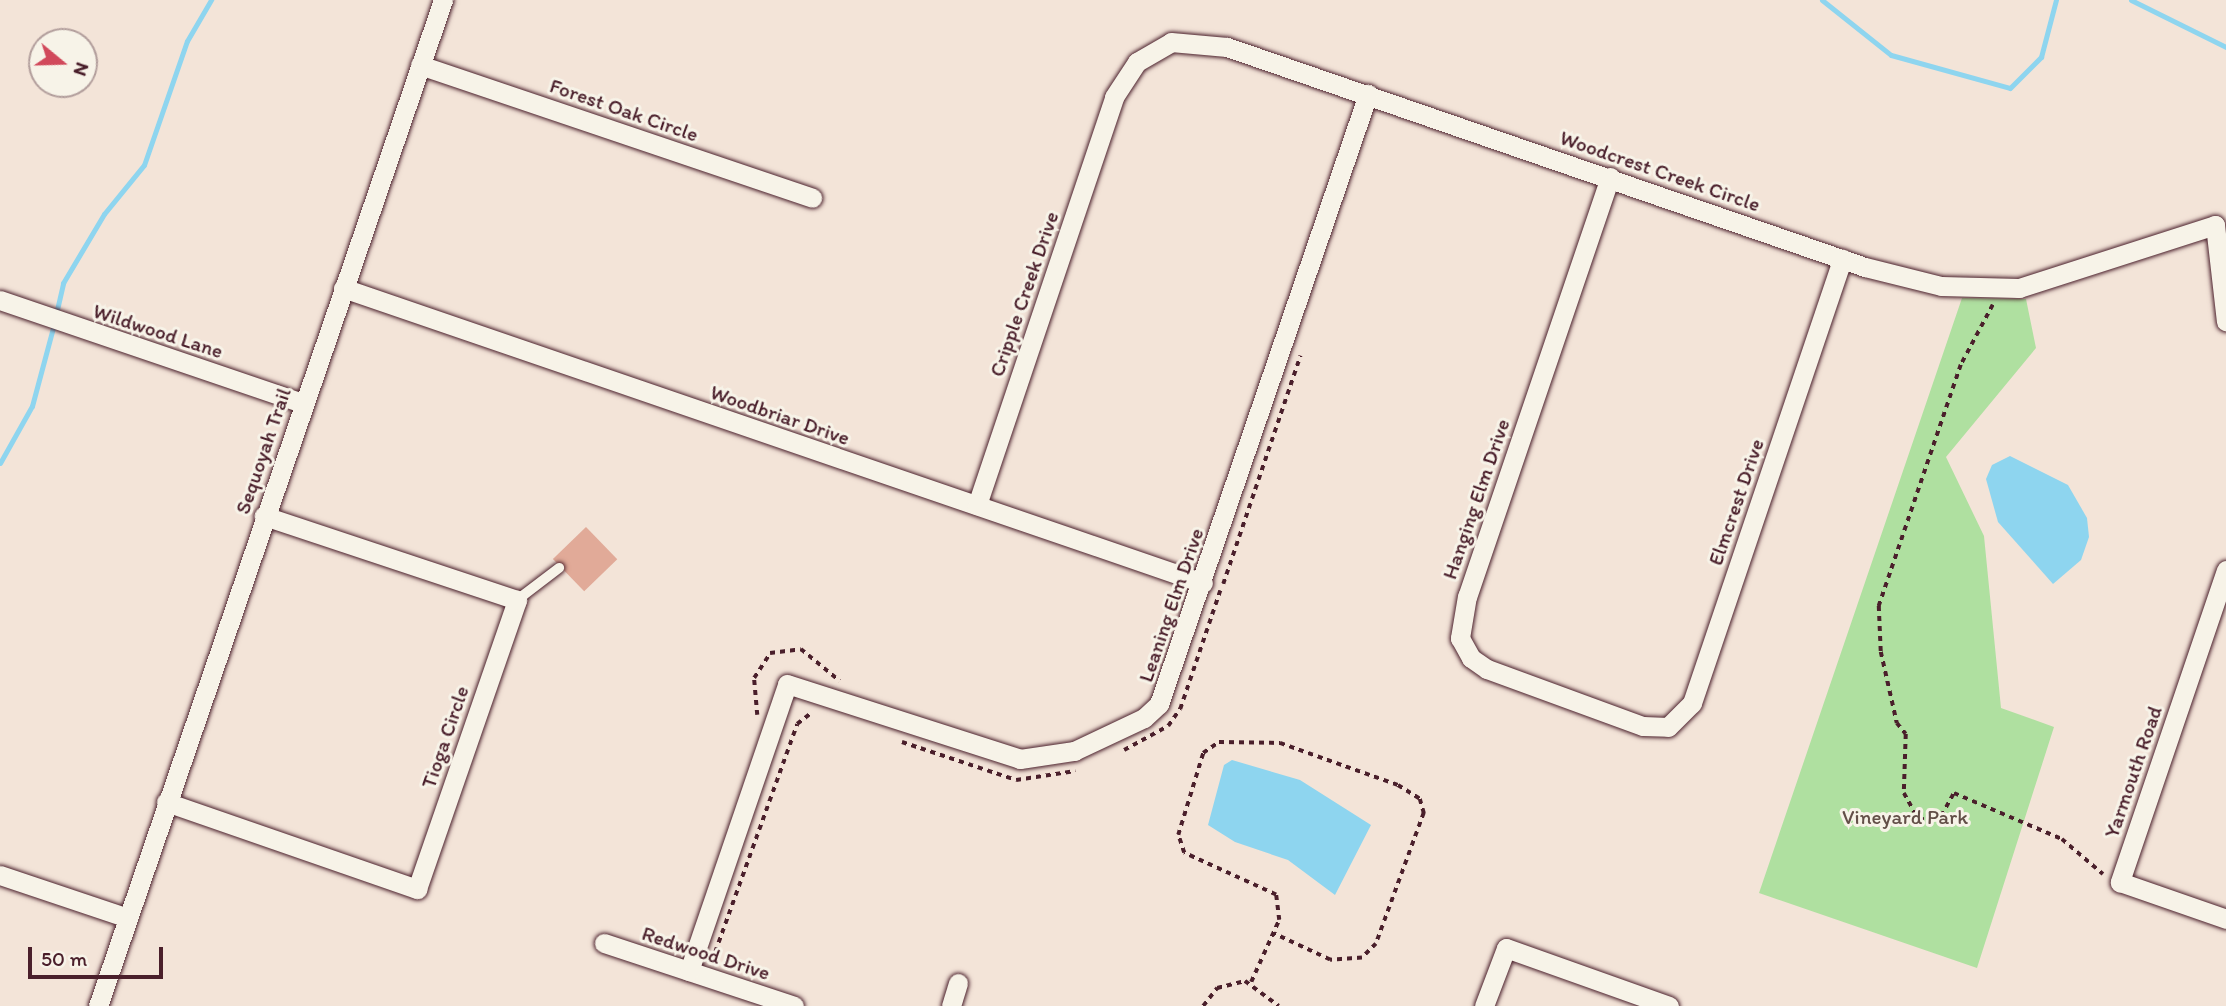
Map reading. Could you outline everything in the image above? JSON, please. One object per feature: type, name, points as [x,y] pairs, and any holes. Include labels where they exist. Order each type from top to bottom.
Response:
[{"type":"street","name":"Sequoyah Trail","points":[[98,1006],[443,0]]},
{"type":"street","name":"Woodcrest Creek Circle","points":[[1114,97],[1137,62],[1171,42],[1187,40],[1368,94],[1842,259],[1941,286],[1998,290],[2215,225],[2226,321]]},
{"type":"street","name":"Forest Oak Circle","points":[[420,65],[812,198]]},
{"type":"street","name":"Leaning Elm Drive","points":[[689,971],[787,684],[1007,757],[1073,751],[1144,718],[1159,704],[1203,583],[1368,94]]},
{"type":"street","name":"Cripple Creek Drive","points":[[977,505],[1114,97]]},
{"type":"street","name":"Hanging Elm Drive","points":[[1610,177],[1467,596],[1460,638],[1471,658],[1487,669],[1643,726]]},
{"type":"street","name":"Elmcrest Drive","points":[[1643,726],[1668,727],[1692,703],[1842,259]]},
{"type":"street","name":"Woodbriar Drive","points":[[343,288],[1203,583]]},
{"type":"street","name":"Wildwood Lane","points":[[0,300],[58,322],[303,403]]},
{"type":"street","points":[[264,516],[517,600]]},
{"type":"street","name":"Yarmouth Road","points":[[2120,882],[2226,570]]},
{"type":"street","name":"Tioga Circle","points":[[166,802],[417,889],[517,600]]},
{"type":"street","points":[[0,875],[128,918]]},
{"type":"street","points":[[2120,882],[2226,919]]},
{"type":"street","name":"Redwood Drive","points":[[604,943],[794,1006]]},
{"type":"street","points":[[1484,1006],[1506,948],[1669,1006]]},
{"type":"street","points":[[951,1006],[958,984]]},
{"type":"lane","points":[[517,600],[559,568]]},
{"type":"path","points":[[1998,290],[1961,365],[1878,606],[1881,652],[1897,723],[1906,734],[1904,793],[1919,820],[1941,816],[1954,793],[2062,839],[2084,863],[2120,882]]},
{"type":"path","name":"Leaning Elm Drive","points":[[1112,755],[1150,739],[1180,709],[1305,342]]},
{"type":"path","points":[[759,720],[754,678],[770,653],[801,649],[843,683]]},
{"type":"path","points":[[720,951],[797,724],[809,712],[822,715]]},
{"type":"path","points":[[890,738],[1016,780],[1050,779],[1087,766]]},
{"type":"path","points":[[1251,982],[1274,934],[1276,895],[1184,853],[1178,835],[1203,753],[1219,742],[1280,743],[1398,785],[1420,799],[1424,813],[1381,931],[1362,958],[1330,960],[1274,934]]},
{"type":"path","points":[[1203,1006],[1217,988],[1251,982]]},
{"type":"path","points":[[1251,982],[1279,1006]]},
{"type":"green space","name":"Vineyard Park","points":[[1962,298],[2026,299],[2036,348],[1946,457],[1984,536],[2001,708],[2054,727],[1977,968],[1759,893]]},
{"type":"water","points":[[2010,456],[2068,485],[2087,518],[2089,537],[2081,560],[2053,584],[1998,522],[1986,479],[1992,465]]},
{"type":"water","points":[[1232,760],[1300,780],[1371,825],[1335,895],[1288,860],[1235,842],[1208,825],[1224,765]]},
{"type":"building","points":[[586,527],[617,559],[584,591],[553,559]]},
{"type":"waterway","points":[[56,314],[63,283],[104,214],[144,165],[187,41],[211,0]]},
{"type":"waterway","points":[[1822,0],[1891,55],[2010,88],[2041,57],[2056,0]]},
{"type":"waterway","points":[[2131,0],[2226,47]]},
{"type":"waterway","points":[[0,463],[32,406],[54,324]]}]
